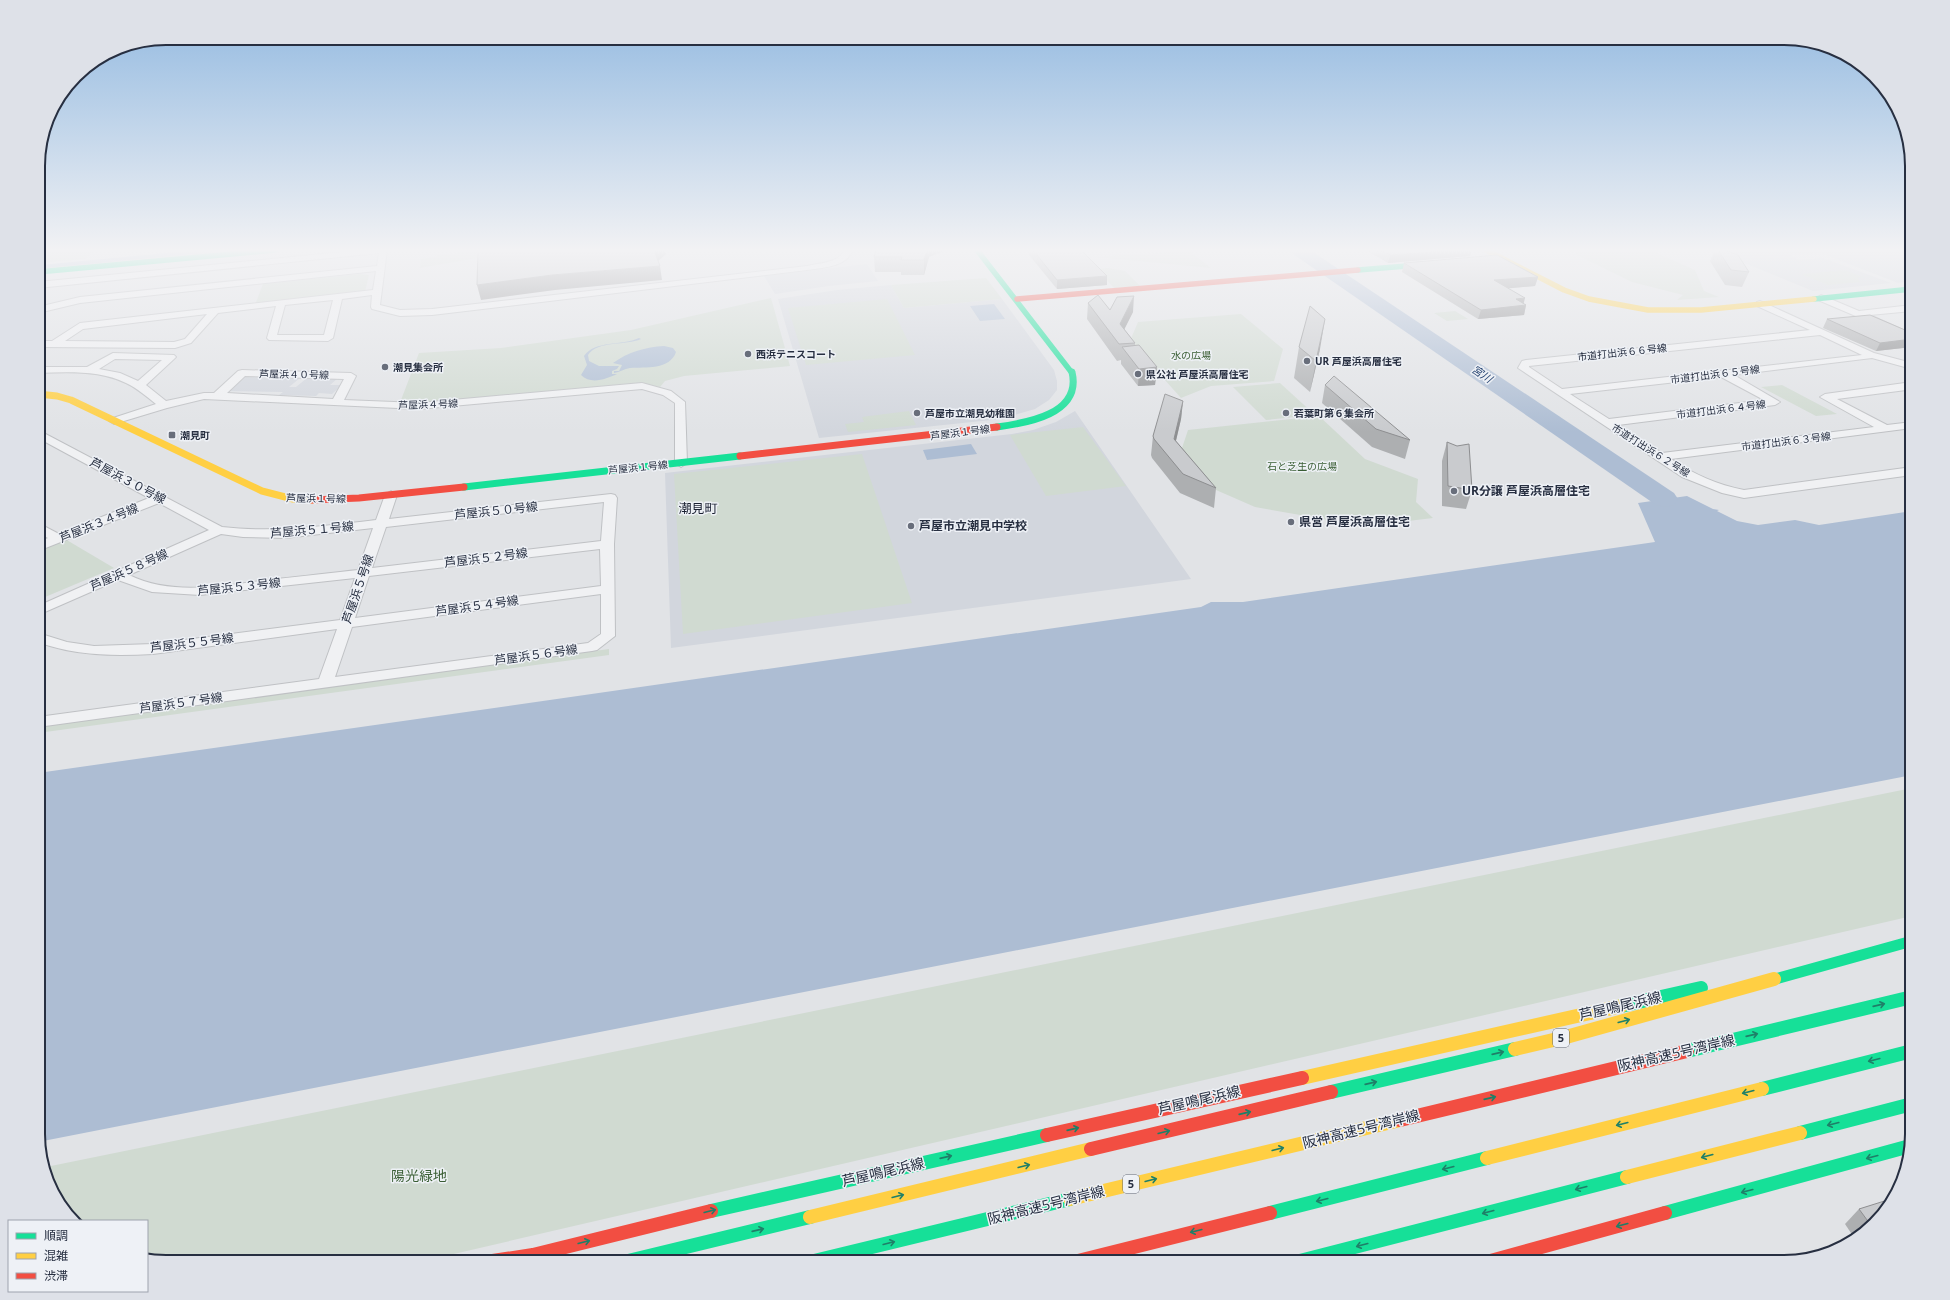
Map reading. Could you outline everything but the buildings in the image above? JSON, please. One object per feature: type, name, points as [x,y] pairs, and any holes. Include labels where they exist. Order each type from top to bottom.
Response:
[{"type":"main road","name":"芦屋浜１号線","points":[[45,395],[71,400],[275,496],[293,499],[342,500],[997,428],[1024,423],[1054,411],[1072,397],[1074,393],[1074,378],[1072,371],[1026,311]]},
{"type":"main road","points":[[1733,980],[1905,943]]},
{"type":"main road","name":"5","points":[[653,1255],[1566,1037],[1905,943]]},
{"type":"main road","name":"芦屋鳴尾浜線","points":[[532,1255],[738,1204],[1710,986]]},
{"type":"main road","name":"阪神高速5号湾岸線","points":[[839,1255],[1905,999]]},
{"type":"main road","points":[[1102,1255],[1905,1052]]},
{"type":"main road","points":[[1323,1255],[1905,1106]]},
{"type":"main road","points":[[1513,1255],[1904,1148]]},
{"type":"street","points":[[45,344],[175,345],[188,341],[215,311]]},
{"type":"street","points":[[56,343],[80,326],[215,311]]},
{"type":"street","points":[[279,311],[272,338],[328,338],[335,311]]},
{"type":"street","points":[[391,311],[400,313],[443,311]]},
{"type":"street","points":[[1774,311],[1871,355],[1905,364]]},
{"type":"street","points":[[1850,311],[1905,334]]},
{"type":"street","points":[[1857,314],[1888,311]]},
{"type":"street","name":"市道打出浜６６号線","points":[[1523,368],[1526,362],[1820,332]]},
{"type":"street","name":"市道打出浜６５号線","points":[[1560,392],[1866,357],[1871,355]]},
{"type":"street","points":[[88,371],[113,356],[171,358],[139,386]]},
{"type":"street","name":"市道打出浜６２号線","points":[[1523,368],[1686,474],[1726,490],[1744,494],[1905,472]]},
{"type":"street","points":[[45,370],[88,371],[122,378],[139,386],[164,405]]},
{"type":"street","name":"芦屋浜４０号線","points":[[217,396],[242,373],[350,376],[337,402]]},
{"type":"street","name":"市道打出浜６４号線","points":[[1607,423],[1775,402],[1722,373]]},
{"type":"street","name":"芦屋浜４号線","points":[[114,421],[190,398],[217,396],[377,405],[438,405],[625,386],[649,387],[661,389],[674,396],[680,402],[681,463]]},
{"type":"street","points":[[1886,429],[1825,397],[1905,387]]},
{"type":"street","name":"市道打出浜６３号線","points":[[1660,457],[1905,426]]},
{"type":"street","name":"芦屋浜３０号線","points":[[45,437],[219,530]]},
{"type":"street","name":"芦屋浜５号線","points":[[324,684],[347,623],[391,495]]},
{"type":"street","name":"芦屋浜３４号線","points":[[45,544],[160,498]]},
{"type":"street","name":"芦屋浜５０号線","points":[[382,523],[611,498]]},
{"type":"street","name":"芦屋浜５６号線","points":[[324,684],[592,647],[608,636],[607,544],[611,498]]},
{"type":"street","name":"芦屋浜５１号線","points":[[219,530],[243,533],[285,534],[382,523]]},
{"type":"street","name":"芦屋浜５８号線","points":[[45,608],[219,530]]},
{"type":"street","points":[[45,531],[58,539]]},
{"type":"street","name":"芦屋浜５２号線","points":[[364,573],[607,544]]},
{"type":"street","name":"芦屋浜５３号線","points":[[118,575],[143,587],[165,591],[186,592],[213,591],[364,573]]},
{"type":"street","name":"芦屋浜５４号線","points":[[347,623],[607,589]]},
{"type":"street","name":"芦屋浜５５号線","points":[[45,640],[79,650],[120,651],[178,646],[347,623]]},
{"type":"street","name":"芦屋浜５７号線","points":[[45,721],[324,684]]},
{"type":"shaded area","points":[[781,311],[1011,311],[1054,370],[1057,381],[1057,390],[1049,400],[1035,409],[1001,419],[819,438]]},
{"type":"shaded area","points":[[245,377],[300,378],[289,387],[296,387],[307,378],[337,379],[330,385],[342,385],[332,394],[319,393],[316,396],[279,395],[283,392],[226,391]]},
{"type":"shaded area","name":"芦屋市立潮見中学校","points":[[1075,411],[1191,579],[671,648],[665,473],[1012,434],[1033,430],[1056,422]]},
{"type":"green space","points":[[716,311],[775,311],[790,366],[684,376],[665,381],[660,387],[646,384],[625,384],[437,403],[401,400],[419,353],[501,348],[631,330]]},
{"type":"green space","points":[[789,311],[893,311],[915,355],[806,365]]},
{"type":"green space","points":[[1455,311],[1468,319],[1447,321],[1434,313]]},
{"type":"green space","name":"水の広場","points":[[1241,314],[1283,349],[1274,381],[1211,386],[1181,398],[1130,341],[1138,322]]},
{"type":"green space","points":[[1280,383],[1315,415],[1266,420],[1233,387]]},
{"type":"green space","points":[[1782,385],[1837,414],[1816,416],[1761,387]]},
{"type":"green space","points":[[909,411],[916,425],[848,432],[845,424],[864,422],[862,417]]},
{"type":"green space","name":"石と芝生の広場","points":[[1319,416],[1365,459],[1418,479],[1416,502],[1433,518],[1358,527],[1349,518],[1329,520],[1255,507],[1200,483],[1179,457],[1188,430]]},
{"type":"green space","points":[[1083,427],[1126,486],[1046,496],[1010,435]]},
{"type":"green space","points":[[862,454],[912,603],[683,634],[674,474]]},
{"type":"green space","points":[[65,539],[114,568],[45,597],[45,547]]},
{"type":"green space","points":[[609,649],[609,655],[45,732],[45,726]]},
{"type":"green space","name":"陽光緑地","points":[[1905,789],[1905,918],[449,1255],[166,1255],[148,1254],[148,1220],[81,1220],[65,1201],[54,1180],[49,1166]]},
{"type":"water","points":[[973,311],[999,311],[1005,319],[980,321]]},
{"type":"water","points":[[639,338],[641,339],[635,341],[598,347],[588,355],[589,361],[599,366],[619,366],[617,369],[612,371],[612,374],[617,374],[599,380],[589,380],[581,375],[587,365],[584,356],[589,351],[602,345],[625,342]]},
{"type":"water","points":[[664,346],[673,348],[676,352],[673,358],[663,365],[630,368],[614,373],[614,371],[619,371],[622,365],[613,363],[625,356],[644,349]]},
{"type":"water","points":[[971,444],[977,454],[927,460],[923,450]]},
{"type":"water","points":[[1687,496],[1713,509],[1719,510],[1717,511],[1737,521],[1758,525],[1795,520],[1819,525],[1905,512],[1905,776],[45,1141],[45,772],[1201,607],[1211,602],[1243,602],[1655,542],[1638,503]]},
{"type":"waterway","name":"宮川","points":[[1388,311],[1665,499]]},
{"type":"traffic: fast","points":[[997,427],[1031,420],[1054,411],[1064,405],[1071,397],[1074,387],[1072,371],[1025,311]]},
{"type":"traffic: fast","points":[[464,487],[740,456]]},
{"type":"traffic: fast","points":[[1775,979],[1905,943]]},
{"type":"traffic: fast","points":[[1621,1006],[1701,988]]},
{"type":"traffic: fast","points":[[1687,1051],[1905,999]]},
{"type":"traffic: fast","points":[[1331,1092],[1515,1049]]},
{"type":"traffic: fast","points":[[1762,1089],[1905,1053]]},
{"type":"traffic: fast","points":[[1800,1133],[1905,1106]]},
{"type":"traffic: fast","points":[[711,1211],[1047,1135]]},
{"type":"traffic: fast","points":[[1665,1213],[1904,1148]]},
{"type":"traffic: fast","points":[[1270,1213],[1487,1158]]},
{"type":"traffic: fast","points":[[1323,1255],[1627,1177]]},
{"type":"traffic: fast","points":[[839,1255],[1070,1199]]},
{"type":"traffic: fast","points":[[653,1255],[810,1217]]},
{"type":"traffic: slow","points":[[45,395],[71,400],[262,491],[293,499],[312,500]]},
{"type":"traffic: slow","points":[[1515,1049],[1566,1037],[1775,979]]},
{"type":"traffic: slow","points":[[1302,1078],[1621,1006]]},
{"type":"traffic: slow","points":[[1487,1158],[1762,1089]]},
{"type":"traffic: slow","points":[[1070,1199],[1400,1120]]},
{"type":"traffic: slow","points":[[1627,1177],[1800,1133]]},
{"type":"traffic: slow","points":[[810,1217],[1091,1149]]},
{"type":"traffic: jam","points":[[740,456],[997,427]]},
{"type":"traffic: jam","points":[[312,500],[359,498],[464,487]]},
{"type":"traffic: jam","points":[[1400,1120],[1687,1051]]},
{"type":"traffic: jam","points":[[1047,1135],[1302,1078]]},
{"type":"traffic: jam","points":[[1091,1149],[1331,1092]]},
{"type":"traffic: jam","points":[[533,1255],[711,1211]]},
{"type":"traffic: jam","points":[[1102,1255],[1270,1213]]},
{"type":"traffic: jam","points":[[1512,1255],[1665,1213]]},
{"type":"place","name":"西浜テニスコート","points":[[748,354]]},
{"type":"place","name":"UR 芦屋浜高層住宅","points":[[1307,361]]},
{"type":"place","name":"潮見集会所","points":[[385,367]]},
{"type":"place","name":"県公社 芦屋浜高層住宅","points":[[1138,374]]},
{"type":"place","name":"芦屋市立潮見幼稚園","points":[[917,413]]},
{"type":"place","name":"若葉町第６集会所","points":[[1286,413]]},
{"type":"place","name":"潮見町","points":[[172,435]]},
{"type":"place","name":"UR分譲 芦屋浜高層住宅","points":[[1454,491]]},
{"type":"place","name":"県営 芦屋浜高層住宅","points":[[1291,522]]},
{"type":"place","name":"芦屋市立潮見中学校","points":[[911,526]]},
{"type":"district","name":"潮見町","points":[[698,508]]}]
